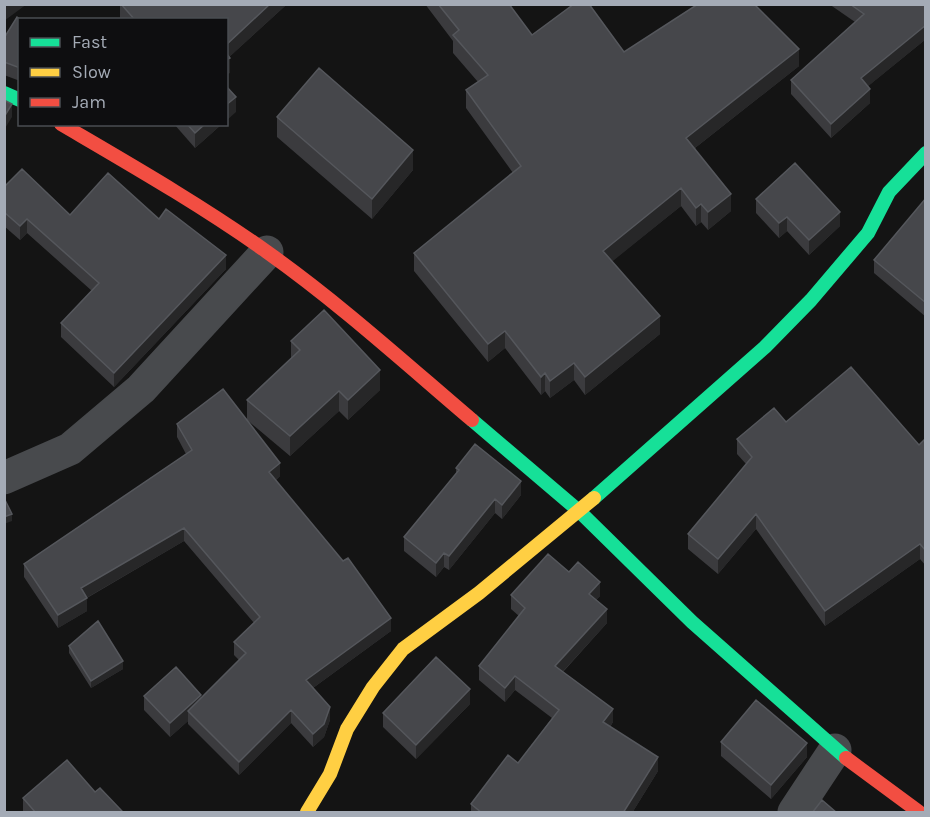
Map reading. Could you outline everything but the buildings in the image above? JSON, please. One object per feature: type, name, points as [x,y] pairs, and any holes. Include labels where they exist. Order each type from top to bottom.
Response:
[{"type":"street","points":[[4,93],[18,99]]},
{"type":"street","points":[[64,126],[175,191],[267,252],[329,299],[579,511],[692,622],[835,750],[919,813]]},
{"type":"street","points":[[307,813],[330,774],[347,729],[373,687],[403,649],[479,593],[579,511],[773,339],[868,233],[889,192],[926,153]]},
{"type":"street","points":[[4,478],[70,449],[132,397],[267,252]]},
{"type":"street","points":[[794,813],[835,750]]},
{"type":"traffic: fast","points":[[4,93],[18,99]]},
{"type":"traffic: fast","points":[[594,498],[765,347],[811,300],[868,233],[889,192],[926,153]]},
{"type":"traffic: fast","points":[[472,420],[579,511],[692,622],[846,758]]},
{"type":"traffic: slow","points":[[307,812],[330,774],[347,729],[373,687],[403,649],[479,593],[594,498]]},
{"type":"traffic: jam","points":[[64,126],[140,170],[267,252],[346,313],[472,420]]},
{"type":"traffic: jam","points":[[846,758],[919,812]]}]
